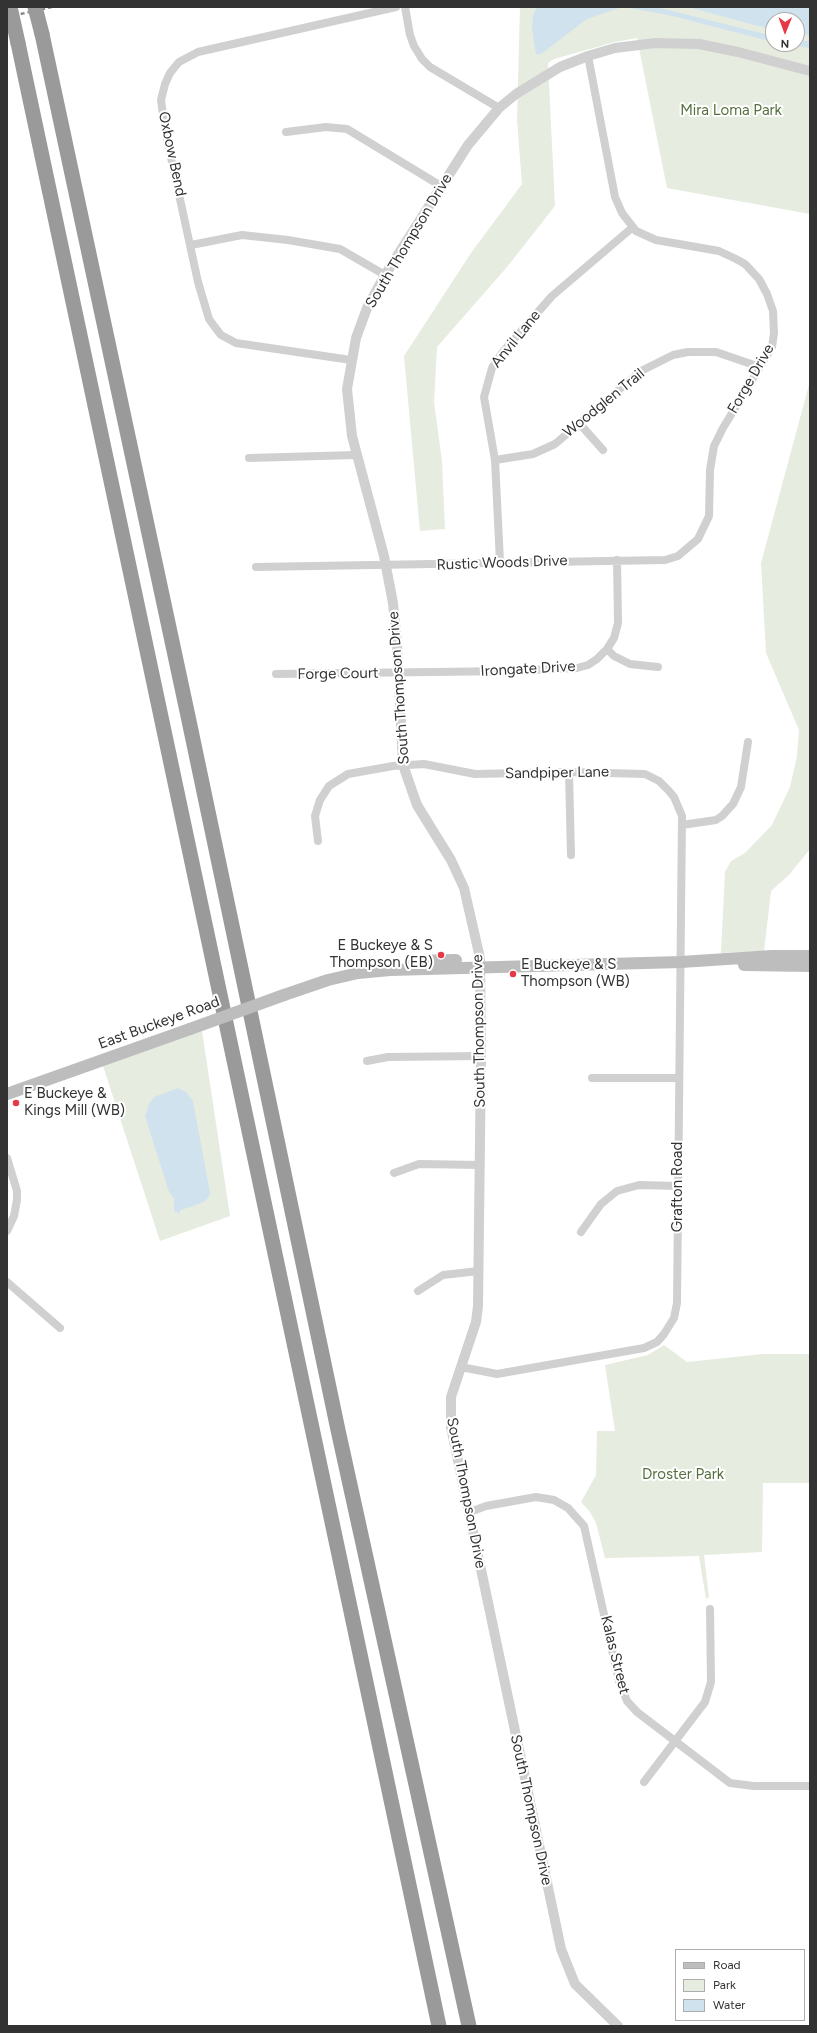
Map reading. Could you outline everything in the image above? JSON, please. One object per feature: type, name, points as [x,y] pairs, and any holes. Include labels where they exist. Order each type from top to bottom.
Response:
[{"type":"highway","points":[[10,7],[439,2026]]},
{"type":"highway","points":[[36,7],[192,731],[338,1430],[469,2026]]},
{"type":"main road","name":"East Buckeye Road","points":[[701,962],[772,956],[810,956]]},
{"type":"main road","name":"East Buckeye Road","points":[[7,1094],[321,982],[339,973],[383,964],[421,961],[546,965],[701,962],[743,965],[810,966]]},
{"type":"street","name":"Oxbow Bend","points":[[351,360],[275,350],[230,341],[221,335],[209,319],[198,282],[162,108],[165,84],[174,67],[184,58],[198,52],[396,7]]},
{"type":"street","points":[[405,7],[410,35],[414,46],[422,59],[430,67],[499,108]]},
{"type":"street","name":"South Thompson Drive","points":[[613,2024],[575,1984],[561,1949],[482,1580],[483,1574],[450,1416],[451,1397],[476,1322],[479,1271],[481,964],[474,923],[464,888],[451,860],[417,805],[403,765],[399,673],[393,603],[387,566],[356,455],[347,400],[351,360],[356,338],[367,308],[385,275],[468,145],[499,108],[516,94],[546,75],[588,56],[628,46],[669,42],[699,44],[738,52],[810,72]]},
{"type":"street","name":"Forge Drive","points":[[588,56],[615,197],[622,213],[636,231],[656,240],[719,251],[745,264],[759,279],[771,303],[774,318],[772,347],[723,428],[714,446],[710,470],[709,516],[698,539],[678,556],[665,560],[617,560]]},
{"type":"street","points":[[286,132],[326,127],[346,129],[441,186]]},
{"type":"street","name":"Anvil Lane","points":[[500,562],[495,460],[484,397],[492,368],[502,353],[552,296],[633,226]]},
{"type":"street","points":[[191,245],[242,235],[288,240],[340,249],[385,275]]},
{"type":"street","name":"Woodglen Trail","points":[[495,460],[533,454],[554,444],[640,371],[673,355],[688,352],[716,352],[760,366]]},
{"type":"street","points":[[579,423],[603,450]]},
{"type":"street","points":[[249,458],[356,455]]},
{"type":"street","name":"Rustic Woods Drive","points":[[256,567],[387,566],[617,560]]},
{"type":"street","name":"Irongate Drive","points":[[399,673],[577,668],[597,659],[608,649],[614,638],[618,623],[617,560]]},
{"type":"street","points":[[608,649],[614,656],[630,664],[658,667]]},
{"type":"street","name":"Forge Court","points":[[276,674],[399,673]]},
{"type":"street","points":[[682,825],[716,820],[733,804],[743,779],[748,742]]},
{"type":"street","name":"Sandpiper Lane","points":[[318,841],[315,822],[318,806],[325,791],[336,780],[348,774],[403,765],[424,764],[475,774],[569,772],[627,772],[645,774],[654,778],[674,797],[682,816],[682,825]]},
{"type":"street","points":[[569,772],[571,856]]},
{"type":"street","name":"Grafton Road","points":[[461,1367],[496,1374],[644,1348],[657,1342],[671,1324],[677,1303],[682,825]]},
{"type":"street","points":[[368,1061],[388,1057],[481,1056]]},
{"type":"street","points":[[592,1078],[679,1078]]},
{"type":"street","points":[[7,1158],[17,1195],[14,1216],[7,1231]]},
{"type":"street","points":[[394,1173],[419,1164],[480,1165]]},
{"type":"street","points":[[581,1232],[601,1204],[617,1191],[639,1185],[679,1186]]},
{"type":"street","points":[[418,1291],[443,1275],[479,1271]]},
{"type":"street","points":[[7,1282],[60,1328]]},
{"type":"street","name":"Kalas Street","points":[[470,1512],[486,1506],[527,1498],[545,1498],[560,1503],[584,1526],[623,1693],[627,1701],[637,1712],[730,1783],[754,1786],[810,1786]]},
{"type":"street","points":[[644,1782],[701,1709],[708,1693],[711,1682],[710,1609]]},
{"type":"green space","name":"Mira Loma Park","points":[[520,7],[810,7],[810,214],[667,188],[637,38],[615,42],[554,59],[548,63],[555,206],[507,267],[437,347],[434,402],[442,461],[445,529],[420,531],[404,356],[471,253],[522,184],[517,120]]},
{"type":"green space","points":[[810,381],[810,849],[789,875],[771,891],[764,951],[721,953],[725,872],[731,861],[745,853],[772,825],[790,787],[797,756],[799,730],[766,653],[761,563]]},
{"type":"green space","points":[[202,1031],[230,1216],[160,1241],[103,1066]]},
{"type":"green space","name":"Droster Park","points":[[664,1345],[687,1362],[763,1354],[810,1354],[810,1483],[763,1483],[762,1552],[704,1555],[709,1597],[706,1599],[699,1556],[605,1558],[596,1523],[590,1512],[581,1502],[596,1475],[597,1431],[615,1431],[605,1365],[648,1355]]},
{"type":"water","points":[[537,7],[622,7],[587,19],[541,54],[536,54],[532,29],[533,15]]},
{"type":"water","points":[[624,7],[656,7],[765,34],[765,40],[669,15]]},
{"type":"water","points":[[688,7],[810,7],[810,35],[805,35],[805,12],[765,12],[765,28]]},
{"type":"water","points":[[805,41],[810,41],[810,48],[805,47]]},
{"type":"water","points":[[178,1088],[186,1092],[193,1101],[210,1193],[204,1202],[181,1210],[179,1213],[174,1211],[174,1198],[169,1192],[145,1116],[149,1104],[154,1097]]},
{"type":"railway","points":[[7,17],[52,7]]},
{"type":"place","name":"E Buckeye & S Thompson (EB)","points":[[441,955]]},
{"type":"place","name":"E Buckeye & S Thompson (WB)","points":[[513,974]]},
{"type":"place","name":"E Buckeye & Kings Mill (WB)","points":[[16,1103]]}]
